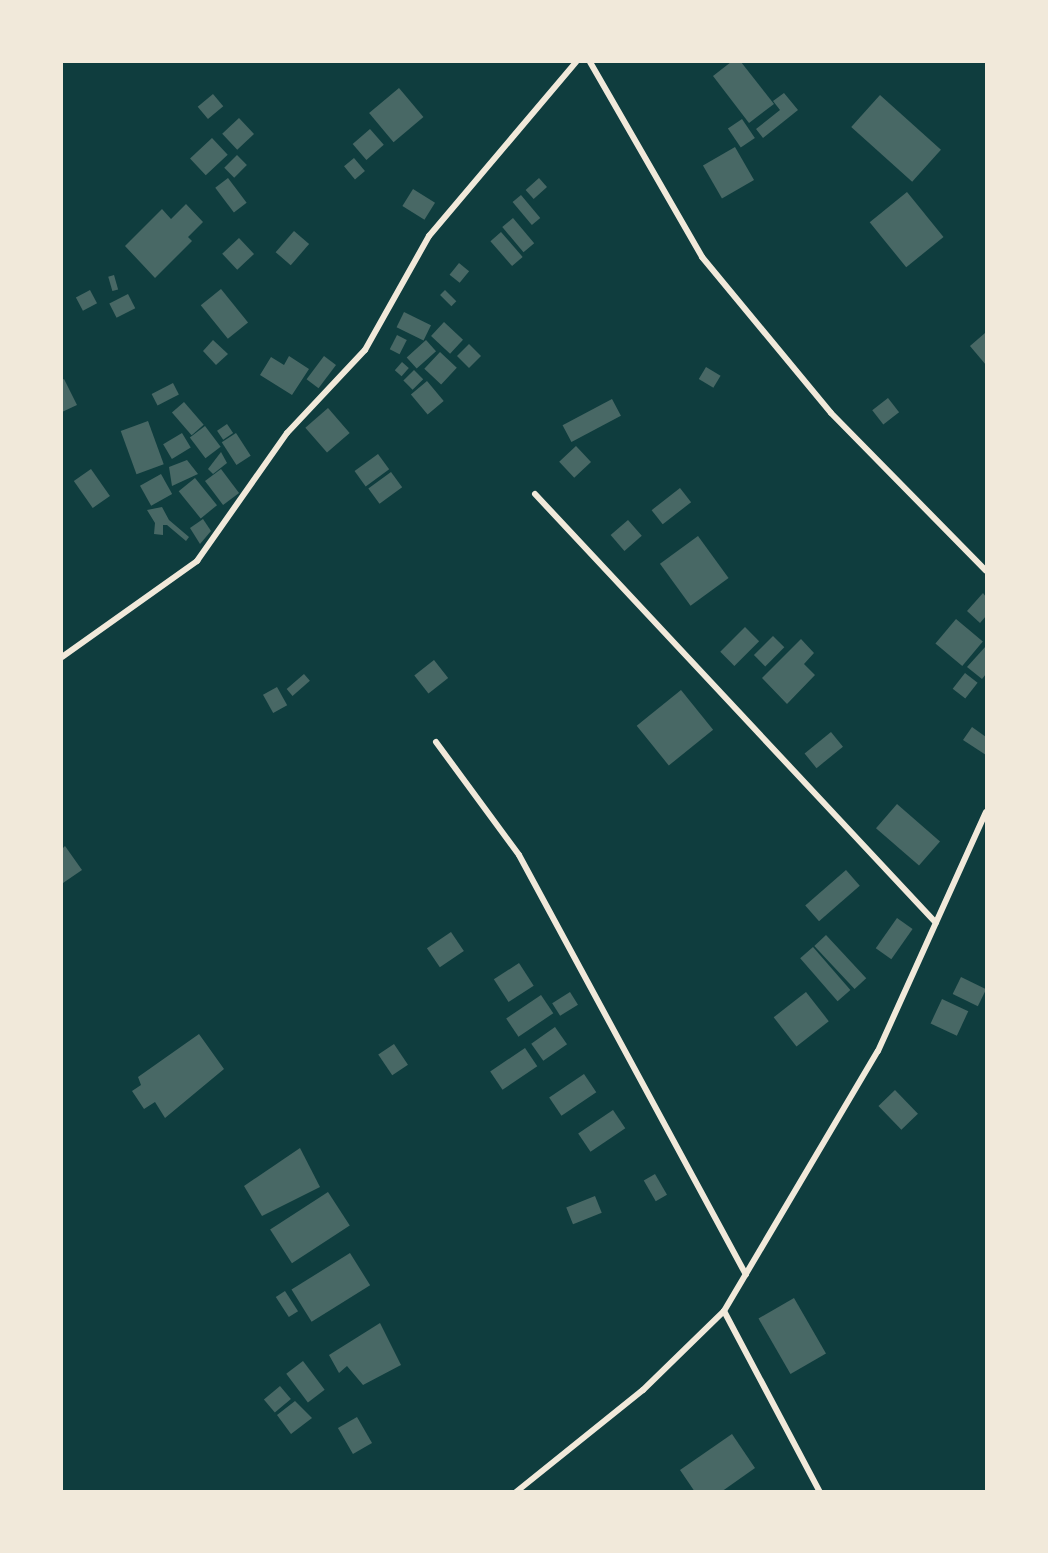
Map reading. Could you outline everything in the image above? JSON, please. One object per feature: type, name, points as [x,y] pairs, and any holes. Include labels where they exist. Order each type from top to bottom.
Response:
[{"type":"street","points":[[62,657],[196,561],[286,433],[365,350],[429,236],[576,62]]},
{"type":"street","points":[[591,62],[702,257],[831,413],[987,571]]},
{"type":"street","points":[[535,494],[936,923]]},
{"type":"street","points":[[436,742],[519,855],[746,1275]]},
{"type":"street","points":[[516,1491],[643,1390],[724,1311],[878,1051],[987,812]]},
{"type":"street","points":[[724,1311],[820,1491]]},
{"type":"building","points":[[731,62],[741,62],[774,104],[749,123],[713,76]]},
{"type":"building","points":[[399,88],[423,117],[394,142],[369,113]]},
{"type":"building","points":[[784,93],[798,110],[763,138],[756,129],[780,110],[773,101]]},
{"type":"building","points":[[213,94],[223,106],[208,119],[198,107]]},
{"type":"building","points":[[880,95],[941,150],[912,182],[851,127]]},
{"type":"building","points":[[239,118],[254,134],[237,150],[222,134]]},
{"type":"building","points":[[742,119],[755,138],[741,148],[728,129]]},
{"type":"building","points":[[370,129],[384,145],[366,160],[353,144]]},
{"type":"building","points":[[212,138],[228,155],[206,175],[190,158]]},
{"type":"building","points":[[735,147],[754,180],[722,198],[703,166]]},
{"type":"building","points":[[237,155],[247,165],[234,178],[224,168]]},
{"type":"building","points":[[354,158],[365,171],[355,179],[344,166]]},
{"type":"building","points":[[228,178],[247,203],[234,212],[215,188]]},
{"type":"building","points":[[539,178],[547,187],[534,199],[526,190]]},
{"type":"building","points":[[413,189],[435,203],[424,220],[402,206]]},
{"type":"building","points":[[907,192],[944,237],[906,267],[870,222]]},
{"type":"building","points":[[521,195],[540,218],[532,225],[513,202]]},
{"type":"building","points":[[186,204],[203,222],[188,237],[192,241],[155,278],[125,246],[162,209],[171,219]]},
{"type":"building","points":[[513,218],[534,243],[523,252],[502,227]]},
{"type":"building","points":[[294,231],[309,244],[291,265],[276,252]]},
{"type":"building","points":[[501,232],[523,257],[512,266],[490,241]]},
{"type":"building","points":[[239,238],[254,254],[237,270],[222,254]]},
{"type":"building","points":[[459,263],[469,271],[460,283],[450,275]]},
{"type":"building","points":[[114,275],[118,289],[112,291],[108,277]]},
{"type":"building","points":[[221,289],[248,322],[228,339],[201,305]]},
{"type":"building","points":[[90,290],[97,303],[83,311],[76,298]]},
{"type":"building","points":[[445,290],[456,301],[451,306],[440,295]]},
{"type":"building","points":[[128,294],[135,308],[117,318],[109,304]]},
{"type":"building","points":[[404,312],[431,325],[424,340],[397,327]]},
{"type":"building","points":[[444,322],[463,340],[450,354],[431,336]]},
{"type":"building","points":[[986,334],[986,365],[970,346]]},
{"type":"building","points":[[397,335],[407,340],[400,354],[390,349]]},
{"type":"building","points":[[213,340],[228,354],[216,365],[203,351]]},
{"type":"building","points":[[426,340],[436,351],[417,369],[407,357]]},
{"type":"building","points":[[469,344],[481,356],[469,368],[457,356]]},
{"type":"building","points":[[440,352],[457,368],[441,385],[424,369]]},
{"type":"building","points":[[289,356],[309,369],[292,395],[260,375],[271,357],[284,365]]},
{"type":"building","points":[[324,356],[336,365],[319,388],[307,379]]},
{"type":"building","points":[[402,362],[409,368],[402,376],[395,370]]},
{"type":"building","points":[[706,367],[721,376],[713,388],[699,379]]},
{"type":"building","points":[[414,370],[423,379],[413,390],[403,381]]},
{"type":"building","points":[[64,379],[77,405],[62,412],[62,380]]},
{"type":"building","points":[[427,381],[444,401],[428,414],[411,394]]},
{"type":"building","points":[[173,383],[179,395],[158,405],[152,394]]},
{"type":"building","points":[[888,398],[899,412],[883,424],[872,410]]},
{"type":"building","points":[[612,399],[621,416],[571,442],[563,425]]},
{"type":"building","points":[[184,402],[204,425],[192,435],[172,412]]},
{"type":"building","points":[[328,408],[350,433],[327,453],[305,428]]},
{"type":"building","points":[[148,421],[164,464],[136,474],[121,431]]},
{"type":"building","points":[[227,424],[233,433],[223,440],[217,431]]},
{"type":"building","points":[[205,426],[221,447],[205,458],[190,437]]},
{"type":"building","points":[[182,433],[191,448],[172,459],[163,444]]},
{"type":"building","points":[[236,433],[251,456],[236,465],[222,442]]},
{"type":"building","points":[[576,446],[591,462],[574,478],[559,462]]},
{"type":"building","points":[[221,452],[227,463],[213,474],[208,469]]},
{"type":"building","points":[[378,454],[389,469],[366,486],[355,471]]},
{"type":"building","points":[[187,460],[198,474],[172,486],[169,467]]},
{"type":"building","points":[[91,469],[110,496],[93,508],[74,481]]},
{"type":"building","points":[[221,469],[239,493],[223,505],[205,481]]},
{"type":"building","points":[[391,472],[402,487],[380,504],[368,488]]},
{"type":"building","points":[[161,474],[172,494],[151,506],[140,486]]},
{"type":"building","points":[[195,478],[217,505],[201,518],[179,491]]},
{"type":"building","points":[[680,488],[691,502],[663,524],[652,510]]},
{"type":"building","points":[[162,507],[169,520],[189,537],[186,541],[167,525],[163,525],[163,535],[154,534],[155,523],[147,510]]},
{"type":"building","points":[[203,519],[211,531],[200,544],[190,528]]},
{"type":"building","points":[[628,520],[642,536],[624,551],[611,535]]},
{"type":"building","points":[[698,536],[729,578],[691,606],[660,564]]},
{"type":"building","points":[[983,593],[986,597],[986,616],[980,623],[967,611]]},
{"type":"building","points":[[956,619],[983,641],[962,666],[935,644]]},
{"type":"building","points":[[745,627],[759,641],[734,666],[720,652]]},
{"type":"building","points":[[773,636],[784,647],[765,666],[754,655]]},
{"type":"building","points":[[801,639],[814,653],[804,664],[815,675],[787,704],[762,678]]},
{"type":"building","points":[[986,646],[986,674],[982,679],[967,667]]},
{"type":"building","points":[[434,660],[448,678],[428,694],[414,675]]},
{"type":"building","points":[[965,673],[978,683],[965,699],[953,689]]},
{"type":"building","points":[[304,674],[310,681],[293,696],[287,689]]},
{"type":"building","points":[[277,687],[287,705],[273,713],[263,695]]},
{"type":"building","points":[[681,690],[713,730],[669,766],[637,726]]},
{"type":"building","points":[[972,727],[986,737],[986,755],[963,740]]},
{"type":"building","points":[[831,732],[843,747],[817,768],[805,753]]},
{"type":"building","points":[[897,804],[940,841],[919,866],[876,828]]},
{"type":"building","points":[[65,846],[82,870],[63,883],[62,849]]},
{"type":"building","points":[[846,870],[860,886],[819,921],[805,905]]},
{"type":"building","points":[[897,918],[913,929],[891,959],[876,948]]},
{"type":"building","points":[[451,932],[464,951],[440,967],[427,948]]},
{"type":"building","points":[[826,935],[866,978],[855,989],[814,946]]},
{"type":"building","points":[[813,947],[850,990],[838,1001],[800,958]]},
{"type":"building","points":[[519,963],[534,986],[509,1002],[494,979]]},
{"type":"building","points":[[961,977],[986,989],[978,1006],[953,994]]},
{"type":"building","points":[[570,992],[578,1005],[560,1016],[552,1003]]},
{"type":"building","points":[[806,992],[829,1021],[796,1046],[774,1017]]},
{"type":"building","points":[[541,995],[553,1013],[518,1037],[506,1018]]},
{"type":"building","points":[[942,999],[968,1011],[957,1036],[931,1023]]},
{"type":"building","points":[[555,1027],[567,1044],[543,1061],[531,1044]]},
{"type":"building","points":[[199,1034],[224,1069],[165,1118],[155,1102],[144,1109],[132,1091],[141,1085],[138,1077]]},
{"type":"building","points":[[394,1044],[408,1065],[392,1075],[378,1055]]},
{"type":"building","points":[[525,1048],[537,1066],[502,1090],[490,1071]]},
{"type":"building","points":[[584,1074],[596,1092],[561,1116],[549,1097]]},
{"type":"building","points":[[895,1090],[918,1114],[901,1130],[878,1106]]},
{"type":"building","points":[[613,1110],[625,1128],[590,1152],[578,1133]]},
{"type":"building","points":[[300,1148],[320,1187],[262,1216],[244,1186]]},
{"type":"building","points":[[655,1174],[667,1195],[656,1201],[644,1180]]},
{"type":"building","points":[[328,1192],[350,1226],[292,1263],[270,1230]]},
{"type":"building","points":[[595,1196],[602,1213],[573,1224],[566,1208]]},
{"type":"building","points":[[350,1253],[370,1285],[312,1322],[291,1290]]},
{"type":"building","points":[[285,1291],[298,1311],[289,1317],[276,1297]]},
{"type":"building","points":[[794,1298],[826,1353],[790,1374],[758,1318]]},
{"type":"building","points":[[380,1323],[401,1365],[363,1385],[347,1366],[339,1373],[329,1355]]},
{"type":"building","points":[[303,1361],[325,1390],[308,1402],[286,1374]]},
{"type":"building","points":[[280,1386],[291,1399],[275,1413],[264,1399]]},
{"type":"building","points":[[295,1401],[312,1418],[291,1434],[277,1415]]},
{"type":"building","points":[[357,1417],[372,1443],[353,1454],[338,1428]]},
{"type":"building","points":[[732,1434],[755,1468],[721,1492],[695,1492],[680,1470]]}]
